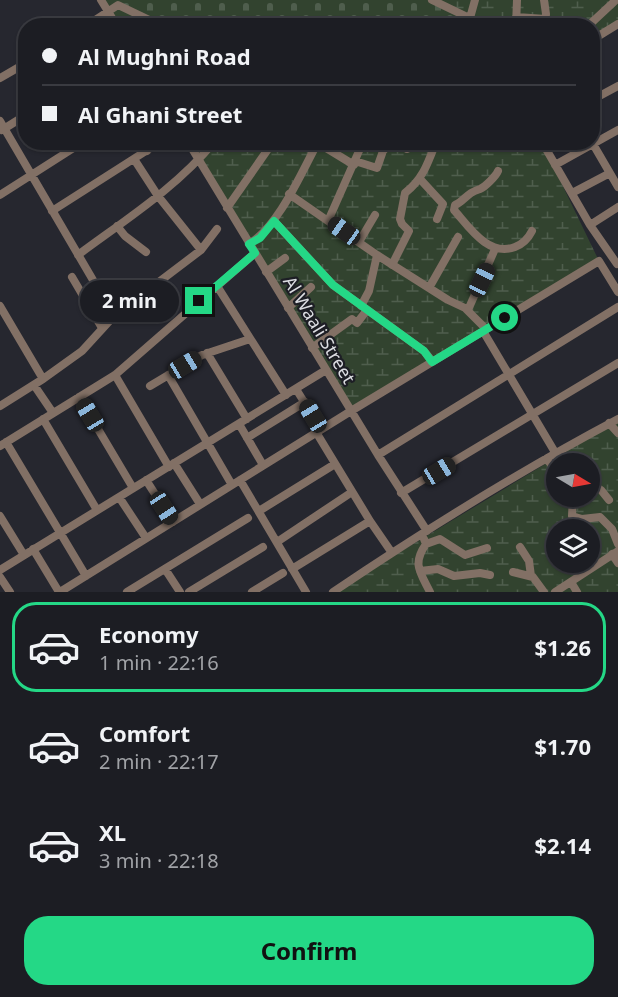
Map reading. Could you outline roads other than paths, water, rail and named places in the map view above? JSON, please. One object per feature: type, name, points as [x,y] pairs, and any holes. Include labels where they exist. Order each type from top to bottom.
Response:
[{"type":"street","points":[[101,0],[112,18]]},
{"type":"street","points":[[432,0],[470,18],[475,0]]},
{"type":"street","points":[[518,0],[516,16],[526,18]]},
{"type":"street","points":[[544,0],[545,18]]},
{"type":"street","points":[[597,18],[616,0]]},
{"type":"street","points":[[99,18],[118,5],[146,18]]},
{"type":"street","points":[[600,36],[617,27]]},
{"type":"street","points":[[0,78],[18,68]]},
{"type":"street","points":[[600,96],[618,86]]},
{"type":"street","points":[[18,119],[1,127],[114,316]]},
{"type":"street","points":[[600,140],[618,130]]},
{"type":"street","points":[[0,195],[70,150]]},
{"type":"street","name":"Al Waali Street","points":[[193,150],[401,493],[424,533],[426,544]]},
{"type":"street","points":[[78,255],[158,196],[199,161],[208,150]]},
{"type":"street","points":[[227,208],[267,150]]},
{"type":"street","points":[[331,150],[354,163],[377,168],[384,150]]},
{"type":"street","points":[[328,221],[360,150]]},
{"type":"street","points":[[392,265],[409,231],[400,219],[405,193],[420,178],[432,150]]},
{"type":"street","points":[[547,150],[590,225],[618,264]]},
{"type":"street","points":[[555,165],[582,150]]},
{"type":"street","points":[[597,150],[618,187]]},
{"type":"street","points":[[52,210],[147,151]]},
{"type":"street","points":[[249,244],[260,238],[274,221],[313,151]]},
{"type":"street","points":[[134,159],[158,196],[201,250]]},
{"type":"street","points":[[498,171],[483,188],[473,191],[453,206],[454,210],[470,228],[495,249],[506,249],[519,245],[532,231]]},
{"type":"street","points":[[572,193],[610,173]]},
{"type":"street","points":[[420,178],[442,204],[437,219]]},
{"type":"street","points":[[290,194],[392,265],[468,310],[485,330],[555,453]]},
{"type":"street","points":[[590,225],[618,207]]},
{"type":"street","points":[[359,242],[375,215]]},
{"type":"street","points":[[274,221],[333,285],[424,351],[432,362]]},
{"type":"street","points":[[117,226],[125,236],[146,252]]},
{"type":"street","points":[[0,406],[82,351],[114,316],[201,250],[217,229]]},
{"type":"street","points":[[429,288],[458,237]]},
{"type":"street","points":[[468,310],[495,249]]},
{"type":"street","points":[[86,576],[3,444],[115,375],[255,253]]},
{"type":"street","points":[[33,549],[60,592],[263,465],[610,254]]},
{"type":"street","points":[[312,348],[352,319],[357,323],[369,291],[377,255]]},
{"type":"street","points":[[266,272],[285,258]]},
{"type":"street","points":[[599,261],[615,279],[618,292]]},
{"type":"street","points":[[72,277],[102,328]]},
{"type":"street","points":[[217,286],[286,395]]},
{"type":"street","points":[[288,308],[311,287]]},
{"type":"street","points":[[0,306],[43,379]]},
{"type":"street","points":[[378,455],[618,307]]},
{"type":"street","points":[[150,386],[207,353],[250,339]]},
{"type":"street","points":[[207,353],[247,419]]},
{"type":"street","points":[[401,493],[618,363]]},
{"type":"street","points":[[0,570],[326,370]]},
{"type":"street","points":[[115,375],[171,465],[200,504]]},
{"type":"street","points":[[168,375],[232,485]]},
{"type":"street","points":[[34,385],[53,413]]},
{"type":"street","points":[[297,388],[335,464],[392,553]]},
{"type":"street","points":[[79,397],[133,488]]},
{"type":"street","points":[[247,438],[305,402]]},
{"type":"street","points":[[43,419],[97,510]]},
{"type":"street","points":[[558,453],[618,419]]},
{"type":"street","points":[[609,423],[618,433]]},
{"type":"street","points":[[239,424],[263,465]]},
{"type":"street","points":[[333,592],[424,533],[546,459]]},
{"type":"street","points":[[259,511],[335,464]]},
{"type":"street","points":[[146,480],[173,522]]},
{"type":"street","points":[[240,480],[306,592]]},
{"type":"street","points":[[600,489],[609,500]]},
{"type":"street","points":[[277,542],[352,492]]},
{"type":"street","points":[[119,497],[146,538]]},
{"type":"street","points":[[572,507],[572,516],[582,519],[600,517],[612,528],[618,543]]},
{"type":"street","points":[[0,516],[24,555]]},
{"type":"street","points":[[127,592],[248,518]]},
{"type":"street","points":[[292,569],[370,521]]},
{"type":"street","points":[[429,592],[420,571],[418,558],[426,544],[440,539],[465,555],[487,548]]},
{"type":"street","points":[[189,592],[263,547]]},
{"type":"street","points":[[520,547],[529,561],[531,576],[544,592]]},
{"type":"street","points":[[555,592],[615,553],[618,563]]},
{"type":"street","points":[[165,568],[180,592]]},
{"type":"street","points":[[420,571],[438,569],[454,576],[490,574]]},
{"type":"street","points":[[252,592],[283,573]]},
{"type":"street","points":[[513,573],[531,576]]},
{"type":"street","points":[[0,576],[10,592]]},
{"type":"street","points":[[571,582],[577,592]]}]
